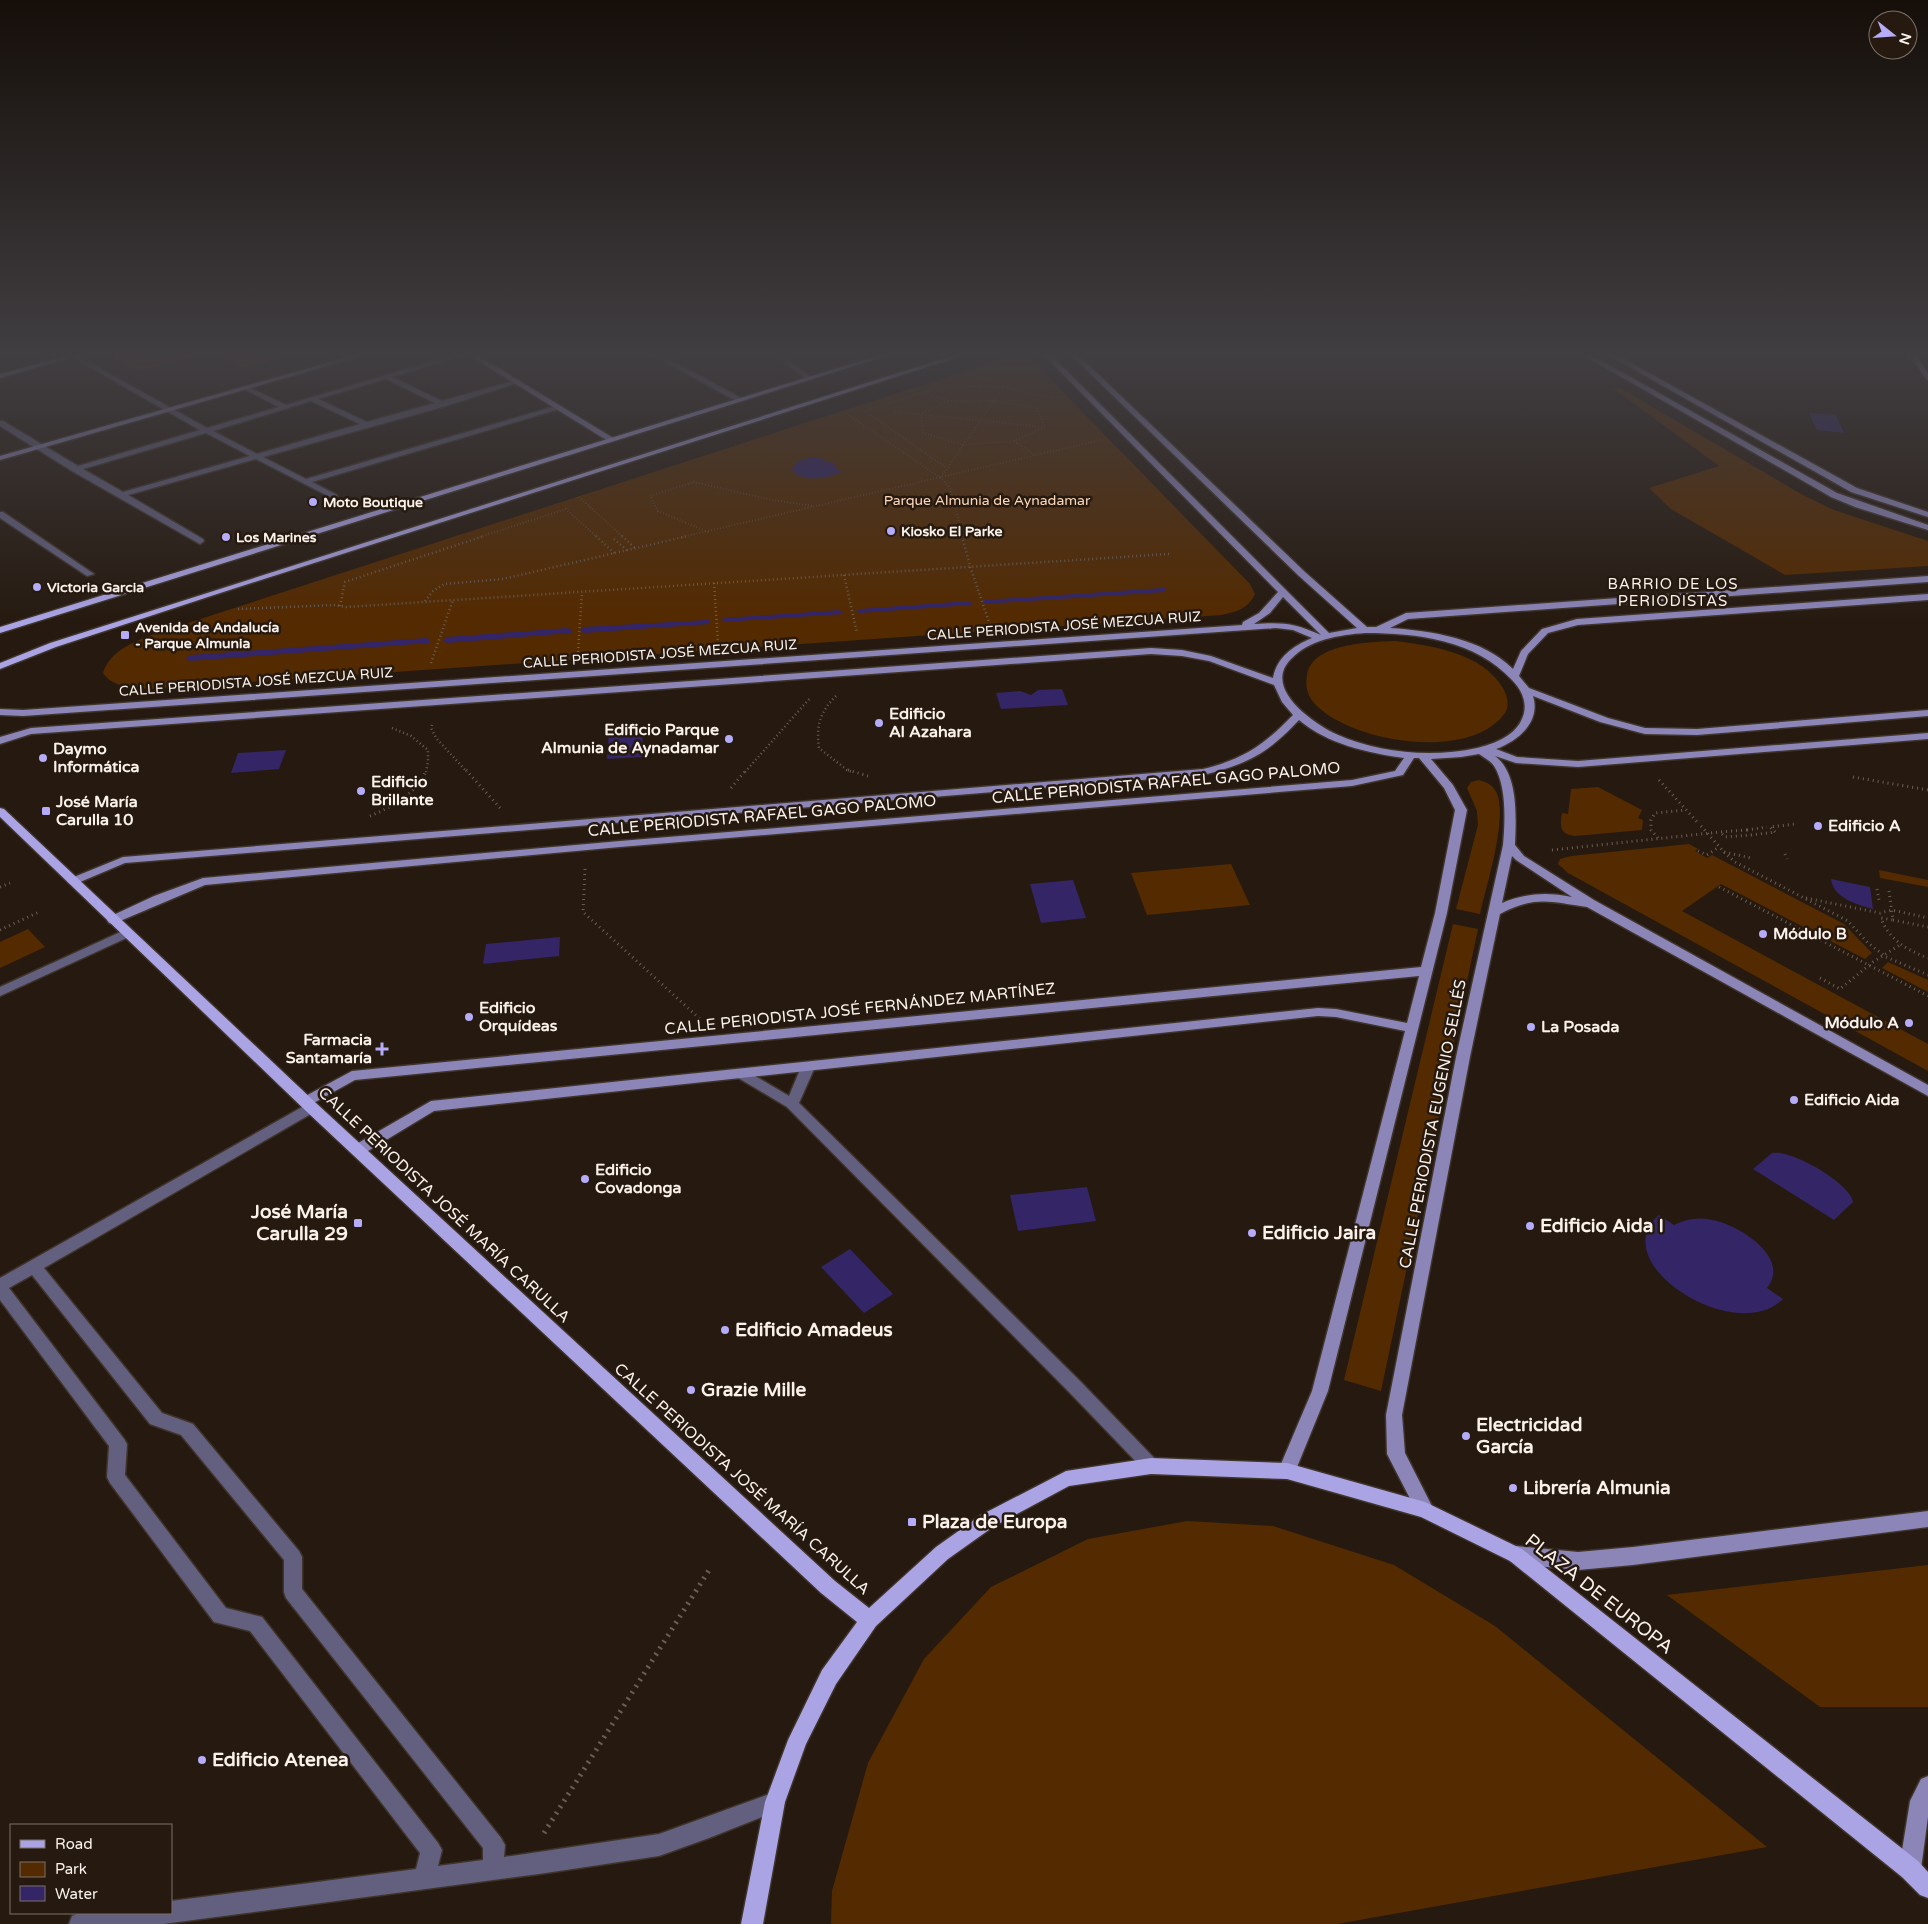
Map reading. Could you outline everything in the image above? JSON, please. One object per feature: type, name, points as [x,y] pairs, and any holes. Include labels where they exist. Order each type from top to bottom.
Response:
[{"type":"main road","points":[[0,630],[602,442]]},
{"type":"main road","points":[[0,666],[53,645],[208,594],[688,442]]},
{"type":"main road","name":"CALLE PERIODISTA JOSÉ MARÍA CARULLA","points":[[0,811],[308,1105],[828,1587],[869,1620]]},
{"type":"main road","name":"PLAZA DE EUROPA","points":[[752,1924],[775,1802],[798,1740],[829,1677],[869,1620],[942,1553],[987,1521],[1066,1479],[1151,1466],[1287,1471],[1426,1510],[1516,1555],[1910,1869],[1928,1887]]},
{"type":"street","points":[[30,442],[200,541]]},
{"type":"street","points":[[0,458],[56,442]]},
{"type":"street","points":[[75,469],[166,442]]},
{"type":"street","points":[[227,442],[334,498]]},
{"type":"street","points":[[120,495],[308,442]]},
{"type":"street","points":[[305,482],[443,442]]},
{"type":"street","points":[[1133,442],[1282,592],[1323,637]]},
{"type":"street","points":[[1164,442],[1302,574],[1365,630]]},
{"type":"street","points":[[1740,442],[1834,495],[1928,528]]},
{"type":"street","points":[[1767,442],[1854,490],[1928,515]]},
{"type":"street","points":[[0,514],[90,574]]},
{"type":"street","points":[[1378,630],[1406,616],[1928,579]]},
{"type":"street","points":[[1237,628],[1258,619],[1273,605],[1282,592]]},
{"type":"street","points":[[1515,675],[1524,652],[1545,631],[1577,622],[1928,596]]},
{"type":"street","name":"CALLE PERIODISTA JOSÉ MEZCUA RUIZ","points":[[0,712],[23,713],[1276,625],[1295,627],[1323,637]]},
{"type":"street","points":[[1365,630],[1378,630],[1408,632],[1441,638],[1470,647],[1495,660],[1515,675],[1526,690],[1531,705],[1525,724],[1515,734],[1483,749],[1453,754],[1417,755],[1378,750],[1342,740],[1318,729],[1298,716],[1287,704],[1280,692],[1278,683],[1279,672],[1283,662],[1298,648],[1323,637],[1365,630]]},
{"type":"street","name":"CALLE PERIODISTA JOSÉ MEZCUA RUIZ","points":[[0,741],[13,735],[31,731],[1151,651],[1182,653],[1211,659],[1278,683]]},
{"type":"street","points":[[1526,690],[1604,720],[1645,731],[1697,732],[1928,713]]},
{"type":"street","name":"CALLE PERIODISTA RAFAEL GAGO PALOMO","points":[[73,882],[123,860],[1203,772],[1232,766],[1252,758],[1274,741],[1298,716]]},
{"type":"street","points":[[1483,749],[1516,760],[1578,764],[1928,736]]},
{"type":"street","name":"CALLE PERIODISTA EUGENIO SELLÉS","points":[[1426,1510],[1396,1454],[1394,1415],[1463,1057],[1509,845],[1511,813],[1507,788],[1499,764],[1483,749]]},
{"type":"street","points":[[1287,1471],[1320,1391],[1441,913],[1461,810],[1449,787],[1417,755]]},
{"type":"street","name":"CALLE PERIODISTA RAFAEL GAGO PALOMO","points":[[113,920],[158,899],[203,882],[630,843],[1352,783],[1399,773],[1417,755]]},
{"type":"street","points":[[1509,845],[1520,858],[1590,904],[1928,1091]]},
{"type":"street","points":[[1496,911],[1514,900],[1541,896],[1590,904]]},
{"type":"street","points":[[0,992],[127,933]]},
{"type":"street","name":"CALLE PERIODISTA JOSÉ FERNÁNDEZ MARTÍNEZ","points":[[308,1105],[352,1076],[1425,971]]},
{"type":"street","points":[[358,1150],[431,1106],[1318,1012],[1336,1013],[1411,1028]]},
{"type":"street","points":[[792,1104],[808,1066]]},
{"type":"street","points":[[740,1073],[792,1104],[1075,1387],[1151,1466]]},
{"type":"street","points":[[308,1105],[0,1287],[118,1444],[116,1477],[221,1616],[255,1622],[431,1850],[425,1877]]},
{"type":"street","points":[[34,1267],[156,1419],[187,1429],[293,1557],[293,1592],[494,1845],[493,1869]]},
{"type":"street","points":[[1516,1555],[1578,1561],[1928,1519]]},
{"type":"street","points":[[1910,1869],[1920,1801],[1928,1786]]},
{"type":"street","points":[[172,1912],[659,1845],[775,1802]]},
{"type":"street","points":[[80,1924],[156,1914]]},
{"type":"path","points":[[889,442],[941,478],[950,488],[970,566],[992,631]]},
{"type":"path","points":[[909,442],[947,468]]},
{"type":"path","points":[[953,442],[963,445],[1004,442]]},
{"type":"path","points":[[941,478],[965,442]]},
{"type":"path","points":[[1015,442],[1036,456]]},
{"type":"path","points":[[424,601],[433,591],[444,584],[503,579],[1094,442]]},
{"type":"path","points":[[708,532],[658,511],[650,496],[694,482],[772,500],[817,506]]},
{"type":"path","points":[[575,494],[636,549]]},
{"type":"path","points":[[340,606],[345,582],[566,509],[615,554]]},
{"type":"path","points":[[622,537],[614,539],[628,551]]},
{"type":"path","points":[[229,609],[346,607],[1169,554]]},
{"type":"path","points":[[844,575],[858,640]]},
{"type":"path","points":[[714,583],[719,650]]},
{"type":"path","points":[[577,659],[582,592]]},
{"type":"path","points":[[429,670],[453,600]]},
{"type":"path","points":[[841,691],[827,704],[816,724],[819,748],[847,770],[871,777]]},
{"type":"path","points":[[737,780],[813,695]]},
{"type":"path","points":[[366,818],[399,801],[414,790],[426,774],[430,760],[428,750],[411,736],[385,727]]},
{"type":"path","points":[[431,728],[436,738],[500,808]]},
{"type":"path","points":[[1656,776],[1731,860],[1848,921],[1868,943],[1884,956],[1928,975]]},
{"type":"path","points":[[1853,777],[1928,790]]},
{"type":"path","points":[[1659,839],[1651,830],[1651,820],[1655,812],[1686,810]]},
{"type":"path","points":[[1546,851],[1796,824]]},
{"type":"path","points":[[1720,832],[1725,837],[1775,832],[1770,827]]},
{"type":"path","points":[[1698,851],[1706,855],[1719,847]]},
{"type":"path","points":[[1724,852],[1751,858]]},
{"type":"path","points":[[1785,854],[1787,860]]},
{"type":"path","points":[[585,866],[583,912],[703,1022],[703,1042]]},
{"type":"path","points":[[0,887],[10,883]]},
{"type":"path","points":[[1719,887],[1928,996]]},
{"type":"path","points":[[1877,888],[1879,900]]},
{"type":"path","points":[[1889,891],[1893,920]]},
{"type":"path","points":[[1803,897],[1878,912],[1892,910],[1928,918]]},
{"type":"path","points":[[0,930],[39,912]]},
{"type":"path","points":[[1878,912],[1883,926],[1889,935],[1900,945],[1928,958]]},
{"type":"path","points":[[1881,918],[1928,927]]},
{"type":"path","points":[[1820,978],[1840,989],[1869,965],[1900,945]]},
{"type":"path","points":[[540,1839],[712,1566]]},
{"type":"green space","name":"Parque Almunia de Aynadamar","points":[[747,442],[1111,442],[1250,584],[1255,594],[1249,603],[1237,611],[1221,615],[149,689],[118,684],[107,678],[103,673],[106,665],[116,653],[151,635]]},
{"type":"green space","points":[[1686,442],[1712,442],[1803,495],[1834,510],[1928,541],[1928,566],[1785,575],[1671,509],[1649,488],[1719,466]]},
{"type":"green space","points":[[1396,641],[1455,653],[1483,667],[1494,676],[1503,688],[1507,697],[1507,710],[1489,728],[1466,738],[1439,742],[1410,741],[1381,737],[1354,728],[1331,717],[1314,703],[1307,690],[1306,682],[1311,664],[1319,656],[1344,646]]},
{"type":"green space","points":[[1479,780],[1486,782],[1494,788],[1499,801],[1500,815],[1495,850],[1480,914],[1456,909],[1478,825],[1477,811],[1467,788],[1471,782]]},
{"type":"green space","points":[[1598,787],[1642,810],[1638,818],[1643,820],[1642,830],[1575,836],[1563,831],[1561,825],[1562,813],[1568,814],[1571,789]]},
{"type":"green space","points":[[1689,844],[1698,849],[1695,851],[1707,858],[1712,855],[1844,924],[1872,953],[1865,959],[1721,884],[1682,911],[1928,1044],[1928,1071],[1568,873],[1558,864],[1560,859],[1571,856]]},
{"type":"green space","points":[[1231,864],[1250,905],[1147,915],[1131,873]]},
{"type":"green space","points":[[1879,870],[1928,880],[1928,887],[1880,878]]},
{"type":"green space","points":[[1453,924],[1478,929],[1381,1391],[1344,1380]]},
{"type":"green space","points":[[28,929],[45,947],[0,968],[0,942]]},
{"type":"green space","points":[[1888,962],[1928,980],[1928,992],[1882,968]]},
{"type":"green space","points":[[1187,1521],[1273,1526],[1394,1565],[1495,1626],[1767,1847],[1337,1924],[831,1924],[832,1891],[868,1763],[924,1659],[991,1587],[1088,1539]]},
{"type":"green space","points":[[1928,1565],[1928,1707],[1820,1707],[1667,1595]]},
{"type":"water","points":[[820,457],[826,462],[837,463],[834,467],[842,471],[823,478],[809,478],[803,477],[792,470],[799,461]]},
{"type":"water","points":[[1062,689],[1068,705],[1001,709],[996,693],[1020,691],[1031,695],[1038,690]]},
{"type":"water","points":[[643,728],[642,757],[607,759],[609,730]]},
{"type":"water","points":[[286,750],[279,769],[231,773],[238,753]]},
{"type":"water","points":[[1831,879],[1870,887],[1873,909],[1854,903],[1841,896],[1833,886]]},
{"type":"water","points":[[1073,880],[1086,918],[1041,923],[1030,884]]},
{"type":"water","points":[[560,937],[559,956],[483,964],[486,944]]},
{"type":"water","points":[[1772,1153],[1792,1156],[1818,1169],[1842,1186],[1853,1202],[1834,1220],[1753,1169]]},
{"type":"water","points":[[1087,1187],[1096,1221],[1018,1231],[1010,1195]]},
{"type":"water","points":[[1659,1215],[1674,1225],[1692,1219],[1712,1220],[1735,1228],[1747,1235],[1767,1254],[1772,1265],[1773,1276],[1767,1288],[1783,1299],[1762,1311],[1736,1313],[1708,1306],[1682,1293],[1661,1275],[1648,1255],[1646,1234]]},
{"type":"water","points":[[850,1249],[893,1294],[864,1313],[821,1267]]},
{"type":"waterway","points":[[985,602],[1162,590]]},
{"type":"waterway","points":[[860,611],[968,603]]},
{"type":"waterway","points":[[725,620],[839,612]]},
{"type":"waterway","points":[[584,630],[706,622]]},
{"type":"waterway","points":[[447,640],[568,631]]},
{"type":"waterway","points":[[190,658],[426,641]]},
{"type":"place","name":"Moto Boutique","points":[[313,502]]},
{"type":"place","name":"Kiosko El Parke","points":[[891,531]]},
{"type":"place","name":"Los Marines","points":[[226,537]]},
{"type":"place","name":"Victoria Garcia","points":[[37,587]]},
{"type":"place","name":"Avenida de Andalucía - Parque Almunia","points":[[125,635]]},
{"type":"place","name":"Edificio Al Azahara","points":[[879,723]]},
{"type":"place","name":"Edificio Parque Almunia de Aynadamar","points":[[729,739]]},
{"type":"place","name":"Daymo Informática","points":[[43,758]]},
{"type":"place","name":"Edificio Brillante","points":[[361,791]]},
{"type":"place","name":"José María Carulla 10","points":[[46,811]]},
{"type":"place","name":"Edificio A","points":[[1818,826]]},
{"type":"place","name":"Módulo B","points":[[1763,934]]},
{"type":"place","name":"Edificio Orquídeas","points":[[469,1017]]},
{"type":"place","name":"Módulo A","points":[[1909,1023]]},
{"type":"place","name":"La Posada","points":[[1531,1027]]},
{"type":"place","name":"Farmacia Santamaría","points":[[382,1049]]},
{"type":"place","name":"Edificio Aida","points":[[1794,1100]]},
{"type":"place","name":"Edificio Covadonga","points":[[585,1179]]},
{"type":"place","name":"José María Carulla 29","points":[[358,1223]]},
{"type":"place","name":"Edificio Aida I","points":[[1530,1226]]},
{"type":"place","name":"Edificio Jaira","points":[[1252,1233]]},
{"type":"place","name":"Edificio Amadeus","points":[[725,1330]]},
{"type":"place","name":"Grazie Mille","points":[[691,1390]]},
{"type":"place","name":"Electricidad García","points":[[1466,1436]]},
{"type":"place","name":"Librería Almunia","points":[[1513,1488]]},
{"type":"place","name":"Plaza de Europa","points":[[912,1522]]},
{"type":"place","name":"Edificio Atenea","points":[[202,1760]]},
{"type":"district","name":"BARRIO DE LOS PERIODISTAS","points":[[1673,592]]}]
